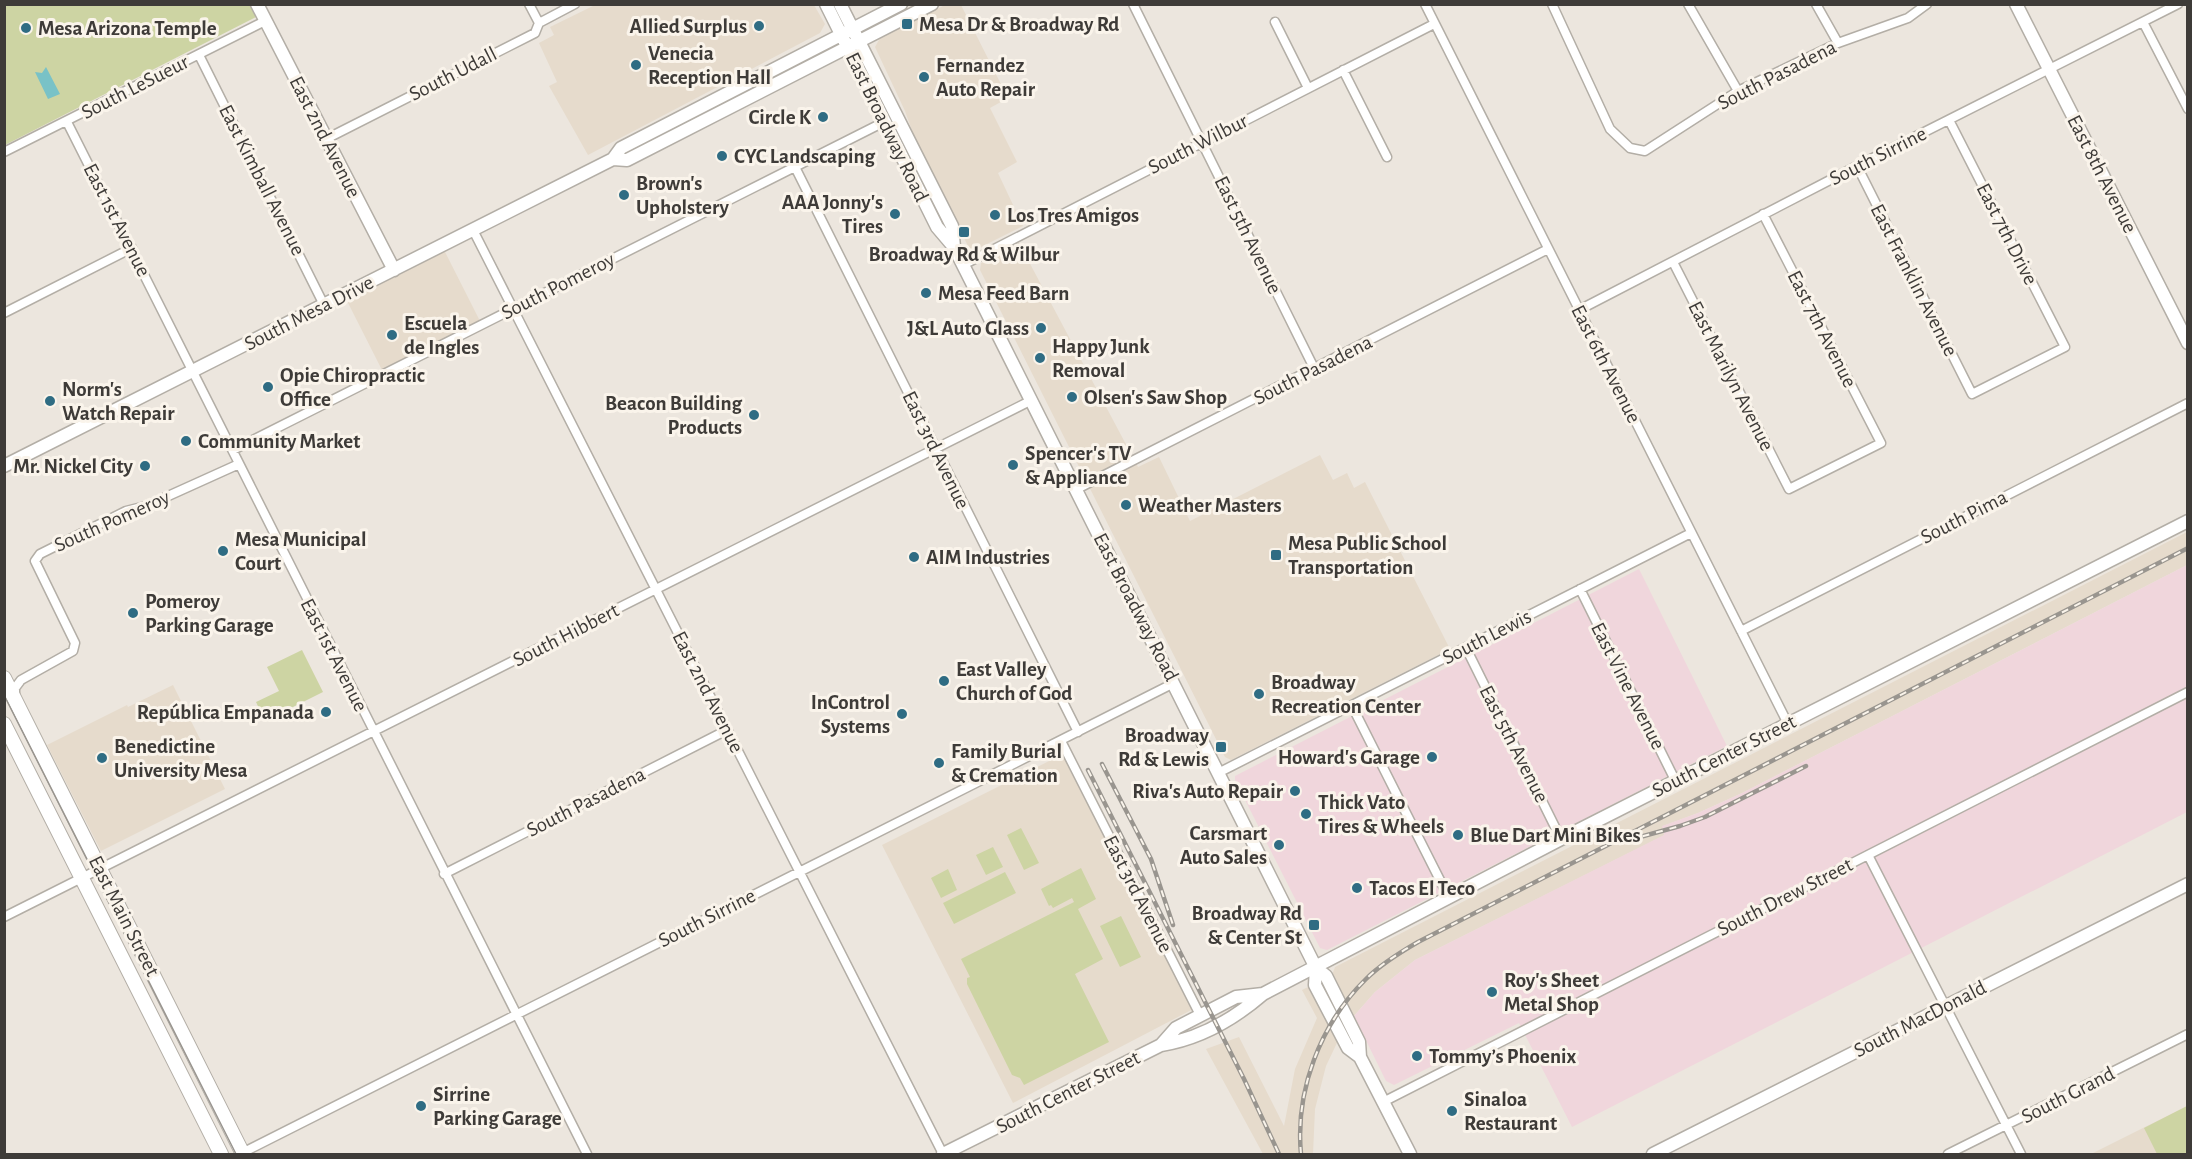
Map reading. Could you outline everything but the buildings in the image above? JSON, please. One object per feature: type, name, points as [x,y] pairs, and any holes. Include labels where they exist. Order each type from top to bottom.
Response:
[{"type":"main road","name":"East 2nd Avenue","points":[[257,4],[394,270]]},
{"type":"main road","name":"East Broadway Road","points":[[826,4],[847,32]]},
{"type":"main road","name":"East Broadway Road","points":[[840,4],[847,32],[884,122],[937,227],[954,247],[1174,683],[1316,968],[1315,985],[1348,1048],[1360,1057],[1410,1155]]},
{"type":"main road","name":"South Mesa Drive","points":[[4,466],[613,159],[621,148],[901,4]]},
{"type":"main road","name":"South Mesa Drive","points":[[613,159],[627,160],[932,4]]},
{"type":"main road","name":"East 8th Avenue","points":[[2016,4],[2187,343]]},
{"type":"main road","name":"East Broadway Road","points":[[853,45],[952,226],[954,247]]},
{"type":"main road","name":"South Center Street","points":[[943,1155],[1161,1045],[1184,1041],[1217,1025],[1242,1012],[1263,994],[2187,521]]},
{"type":"main road","name":"East Main Street","points":[[4,676],[242,1154]]},
{"type":"main road","name":"East Main Street","points":[[4,724],[221,1155]]},
{"type":"main road","name":"South MacDonald","points":[[1653,1155],[2187,884]]},
{"type":"main road","name":"South Center Street","points":[[1161,1045],[1176,1028],[1236,997],[1263,994]]},
{"type":"street","points":[[529,4],[539,23]]},
{"type":"street","name":"South Udall","points":[[326,139],[535,33],[539,23],[575,4]]},
{"type":"street","name":"East 5th Avenue","points":[[1133,4],[1315,370]]},
{"type":"street","name":"East 6th Avenue","points":[[1425,4],[1788,724]]},
{"type":"street","name":"South Pasadena","points":[[1552,4],[1610,129],[1630,148],[1645,151],[1738,91],[1838,43],[1908,18],[1927,4]]},
{"type":"street","points":[[1689,4],[1738,91]]},
{"type":"street","points":[[1816,4],[1838,43]]},
{"type":"street","name":"South Sirrine","points":[[1579,310],[2178,4]]},
{"type":"street","name":"South LeSueur","points":[[4,152],[265,21]]},
{"type":"street","points":[[1275,22],[1308,88]]},
{"type":"street","points":[[2143,22],[2187,109]]},
{"type":"street","name":"South Wilbur","points":[[963,265],[1434,24]]},
{"type":"street","name":"East Kimball Avenue","points":[[199,55],[324,305]]},
{"type":"street","points":[[1343,70],[1387,157]]},
{"type":"street","name":"East 7th Drive","points":[[1949,120],[2065,347],[1972,394]]},
{"type":"street","name":"East 1st Avenue","points":[[67,122],[587,1155]]},
{"type":"street","name":"South Pomeroy","points":[[233,450],[884,122]]},
{"type":"street","name":"East Franklin Avenue","points":[[1857,166],[1972,394]]},
{"type":"street","name":"East 3rd Avenue","points":[[795,167],[1078,732]]},
{"type":"street","name":"East 7th Avenue","points":[[1763,214],[1881,443],[1789,489]]},
{"type":"street","name":"East 2nd Avenue","points":[[473,230],[943,1155]]},
{"type":"street","points":[[4,313],[132,248]]},
{"type":"street","name":"South Pasadena","points":[[1077,489],[1315,370],[1548,249]]},
{"type":"street","name":"East Marilyn Avenue","points":[[1672,262],[1789,489]]},
{"type":"street","name":"South Hibbert","points":[[4,917],[1032,400]]},
{"type":"street","name":"South Pima","points":[[1741,631],[2187,404]]},
{"type":"street","name":"South Pomeroy","points":[[21,680],[73,651],[75,643],[35,561],[40,554],[126,511],[146,506],[239,464]]},
{"type":"street","name":"South Lewis","points":[[1218,773],[1691,532]]},
{"type":"street","name":"East Vine Avenue","points":[[1580,589],[1676,782]]},
{"type":"street","name":"East 5th Avenue","points":[[1466,648],[1562,839]]},
{"type":"street","points":[[4,676],[21,680]]},
{"type":"street","points":[[15,699],[15,688],[21,680]]},
{"type":"street","name":"South Sirrine","points":[[242,1154],[1174,683]]},
{"type":"street","name":"South Drew Street","points":[[1383,1102],[2187,692]]},
{"type":"street","points":[[1352,706],[1449,898]]},
{"type":"street","name":"South Pasadena","points":[[444,874],[727,730]]},
{"type":"street","name":"East 3rd Avenue","points":[[1061,741],[1200,1015]]},
{"type":"street","points":[[1868,855],[2021,1155]]},
{"type":"street","name":"South Grand","points":[[1948,1155],[2187,1034]]},
{"type":"shaded area","points":[[595,5],[814,5],[825,24],[820,33],[588,155],[549,86],[557,82],[539,43],[554,35],[550,27]]},
{"type":"shaded area","points":[[945,5],[961,5],[1008,98],[990,108],[1017,162],[998,173],[1023,226],[973,251],[968,246],[916,142],[905,111],[875,47],[880,38]]},
{"type":"shaded area","points":[[1019,243],[1138,467],[1159,457],[1190,521],[1320,455],[1333,480],[1347,473],[1354,488],[1365,482],[1450,649],[1231,760],[1225,757],[980,270],[981,263]]},
{"type":"shaded area","points":[[442,246],[482,325],[384,374],[344,295]]},
{"type":"shaded area","points":[[2187,532],[2187,565],[1742,793],[1663,826],[1665,835],[1415,960],[1375,992],[1345,1026],[1326,1066],[1315,1109],[1313,1154],[1263,1154],[1206,1049],[1239,1037],[1284,1126],[1295,1069],[1317,1018],[1302,990],[1332,975],[1335,967]]},
{"type":"shaded area","points":[[2187,565],[2187,812],[1572,1127],[1519,1023],[1394,1085],[1386,1081],[1354,1016],[1375,992],[1415,960],[1664,835],[1662,826],[1742,793]]},
{"type":"shaded area","points":[[1639,569],[1727,746],[1327,950],[1320,948],[1235,776]]},
{"type":"shaded area","points":[[173,685],[225,789],[101,851],[47,745]]},
{"type":"shaded area","points":[[1071,750],[1199,1006],[1013,1103],[882,845]]},
{"type":"shaded area","points":[[2187,1106],[2187,1154],[2091,1154]]},
{"type":"green space","points":[[5,5],[251,5],[256,17],[5,145]]},
{"type":"green space","points":[[302,650],[323,692],[265,721],[256,702],[279,691],[267,667]]},
{"type":"green space","points":[[1021,828],[1039,863],[1024,870],[1007,835]]},
{"type":"green space","points":[[993,847],[1003,867],[986,875],[976,855]]},
{"type":"green space","points":[[1081,868],[1096,899],[1078,909],[1103,959],[1075,974],[1109,1042],[1024,1085],[1020,1078],[1012,1075],[967,984],[967,978],[970,977],[961,959],[1074,902],[1072,898],[1053,908],[1049,906],[1041,889]]},
{"type":"green space","points":[[948,869],[957,890],[941,898],[931,878]]},
{"type":"green space","points":[[1005,872],[1016,893],[954,924],[943,903]]},
{"type":"green space","points":[[1121,916],[1141,957],[1120,967],[1100,926]]},
{"type":"green space","points":[[2187,1106],[2187,1154],[2157,1154],[2144,1128]]},
{"type":"water","points":[[46,67],[60,94],[48,99],[35,72],[42,73]]},
{"type":"tram line","points":[[4,695],[236,1154]]},
{"type":"railway","points":[[1301,1154],[1302,1106],[1314,1060],[1324,1038],[1350,997],[1390,959],[1418,942],[2188,548]]},
{"type":"railway","points":[[1102,764],[1151,859],[1173,925]]},
{"type":"railway","points":[[1629,840],[1705,817],[1806,766]]},
{"type":"railway","points":[[1088,770],[1244,1079],[1279,1154]]},
{"type":"place","name":"Mesa Dr & Broadway Rd","points":[[907,24]]},
{"type":"place","name":"Allied Surplus","points":[[759,26]]},
{"type":"place","name":"Mesa Arizona Temple","points":[[26,28]]},
{"type":"place","name":"Venecia Reception Hall","points":[[636,65]]},
{"type":"place","name":"Fernandez Auto Repair","points":[[924,77]]},
{"type":"place","name":"Circle K","points":[[823,117]]},
{"type":"place","name":"CYC Landscaping","points":[[722,156]]},
{"type":"place","name":"Brown's Upholstery","points":[[624,195]]},
{"type":"place","name":"AAA Jonny's Tires","points":[[895,214]]},
{"type":"place","name":"Los Tres Amigos","points":[[995,215]]},
{"type":"place","name":"Broadway Rd & Wilbur","points":[[964,232]]},
{"type":"place","name":"Mesa Feed Barn","points":[[926,293]]},
{"type":"place","name":"J&L Auto Glass","points":[[1041,328]]},
{"type":"place","name":"Escuela de Ingles","points":[[392,335]]},
{"type":"place","name":"Happy Junk Removal","points":[[1040,358]]},
{"type":"place","name":"Opie Chiropractic Office","points":[[268,387]]},
{"type":"place","name":"Olsen's Saw Shop","points":[[1072,397]]},
{"type":"place","name":"Norm's Watch Repair","points":[[50,401]]},
{"type":"place","name":"Beacon Building Products","points":[[754,415]]},
{"type":"place","name":"Community Market","points":[[186,441]]},
{"type":"place","name":"Spencer's TV & Appliance","points":[[1013,465]]},
{"type":"place","name":"Mr. Nickel City","points":[[145,466]]},
{"type":"place","name":"Weather Masters","points":[[1126,505]]},
{"type":"place","name":"Mesa Municipal Court","points":[[223,551]]},
{"type":"place","name":"Mesa Public School Transportation","points":[[1276,555]]},
{"type":"place","name":"AIM Industries","points":[[914,557]]},
{"type":"place","name":"Pomeroy Parking Garage","points":[[133,613]]},
{"type":"place","name":"East Valley Church of God","points":[[944,681]]},
{"type":"place","name":"Broadway Recreation Center","points":[[1259,694]]},
{"type":"place","name":"República Empanada","points":[[326,712]]},
{"type":"place","name":"InControl Systems","points":[[902,714]]},
{"type":"place","name":"Broadway Rd & Lewis","points":[[1221,747]]},
{"type":"place","name":"Howard's Garage","points":[[1432,757]]},
{"type":"place","name":"Benedictine University Mesa","points":[[102,758]]},
{"type":"place","name":"Family Burial & Cremation","points":[[939,763]]},
{"type":"place","name":"Riva's Auto Repair","points":[[1295,791]]},
{"type":"place","name":"Thick Vato Tires & Wheels","points":[[1306,814]]},
{"type":"place","name":"Blue Dart Mini Bikes","points":[[1458,835]]},
{"type":"place","name":"Carsmart Auto Sales","points":[[1279,845]]},
{"type":"place","name":"Tacos El Teco","points":[[1357,888]]},
{"type":"place","name":"Broadway Rd & Center St","points":[[1314,925]]},
{"type":"place","name":"Roy's Sheet Metal Shop","points":[[1492,992]]},
{"type":"place","name":"Tommy’s Phoenix","points":[[1417,1056]]},
{"type":"place","name":"Sirrine Parking Garage","points":[[421,1106]]},
{"type":"place","name":"Sinaloa Restaurant","points":[[1452,1111]]}]
